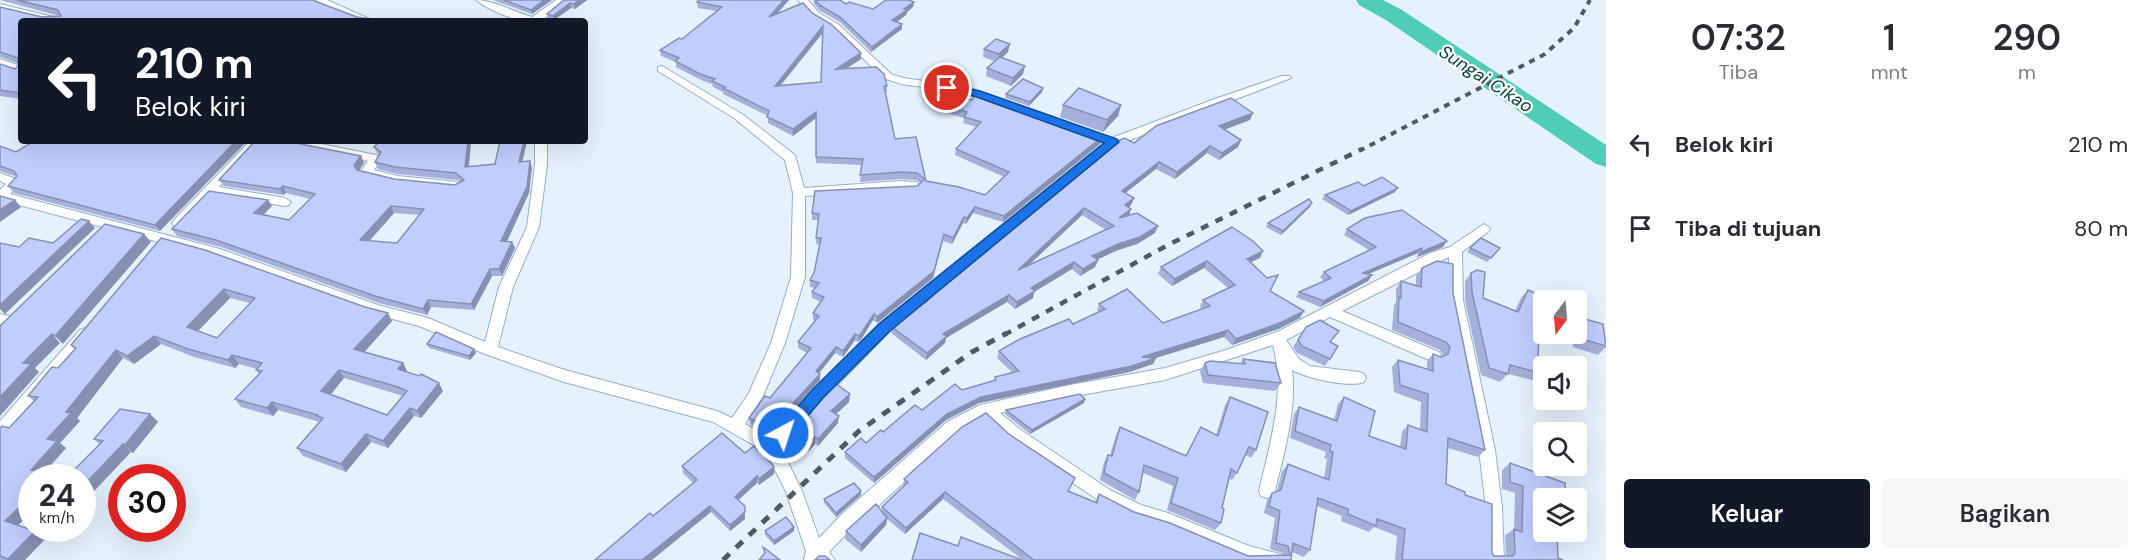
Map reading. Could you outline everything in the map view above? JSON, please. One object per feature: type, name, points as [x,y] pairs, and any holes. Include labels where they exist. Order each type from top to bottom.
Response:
[{"type":"street","points":[[322,0],[322,3],[362,18]]},
{"type":"street","points":[[481,0],[504,12],[524,18]]},
{"type":"street","points":[[538,18],[562,0]]},
{"type":"street","points":[[803,0],[816,15],[834,27],[886,76],[901,81],[963,89],[1113,142]]},
{"type":"street","points":[[0,7],[46,18]]},
{"type":"street","points":[[0,62],[18,69]]},
{"type":"street","points":[[662,69],[738,116],[791,158],[799,193],[798,278],[778,343],[755,396],[735,426]]},
{"type":"street","points":[[772,447],[806,407],[885,327],[1113,142],[1286,78]]},
{"type":"street","points":[[152,254],[253,144]]},
{"type":"street","points":[[303,144],[376,159],[366,172],[398,180],[458,186]]},
{"type":"street","points":[[490,350],[506,287],[532,227],[541,165],[541,144]]},
{"type":"street","points":[[0,177],[15,183],[0,196]]},
{"type":"street","points":[[799,193],[817,189],[856,189],[896,184],[916,186]]},
{"type":"street","points":[[209,190],[285,202]]},
{"type":"street","points":[[0,196],[49,207],[104,229],[165,238],[215,252],[375,309],[423,322],[490,350],[564,376],[717,417],[772,447],[794,491],[817,558]]},
{"type":"street","points":[[817,558],[848,520],[953,427],[985,410],[1070,391],[1165,374],[1280,341],[1329,311],[1435,256],[1455,250],[1484,228]]},
{"type":"street","points":[[1455,250],[1456,300],[1487,450],[1494,507],[1495,560]]},
{"type":"street","points":[[1329,311],[1434,356]]},
{"type":"street","points":[[0,432],[92,326]]},
{"type":"street","points":[[1280,341],[1296,366],[1325,376],[1341,374],[1359,378]]},
{"type":"street","points":[[1267,490],[1276,456],[1287,387],[1287,373],[1280,341]]},
{"type":"street","points":[[985,410],[1015,435],[1112,499],[1137,512],[1168,521],[1237,550],[1274,560]]},
{"type":"building","points":[[17,0],[312,0],[363,18],[18,18],[18,58],[0,52],[0,7],[42,17],[61,16],[58,10]]},
{"type":"building","points":[[504,0],[544,0],[531,10]]},
{"type":"building","points":[[564,0],[579,0],[574,4],[570,3],[553,16],[547,14]]},
{"type":"building","points":[[699,0],[784,0],[769,17],[803,3],[812,13],[831,24],[861,53],[836,69],[876,67],[884,74],[887,86],[884,86],[895,139],[916,137],[926,181],[985,195],[1009,172],[956,149],[981,122],[964,117],[967,112],[948,107],[956,95],[972,100],[975,95],[997,100],[1027,111],[1026,113],[1049,123],[1053,120],[1102,137],[1004,216],[975,207],[967,218],[964,217],[953,238],[944,234],[934,271],[877,317],[874,314],[859,336],[855,334],[843,351],[836,347],[816,371],[820,374],[770,428],[749,418],[765,396],[770,398],[811,348],[798,342],[819,316],[813,313],[824,297],[812,292],[819,283],[810,280],[814,273],[821,238],[816,238],[819,214],[812,213],[815,191],[917,186],[925,179],[917,173],[902,172],[860,175],[863,159],[816,157],[816,112],[793,129],[767,117],[769,111],[723,88],[725,87],[712,81],[715,79],[675,61],[679,58],[660,50],[679,38],[682,39],[722,7],[697,2]],"holes":[[[823,26],[821,82],[775,86]]]},
{"type":"building","points":[[815,0],[840,0],[846,4],[849,2],[873,9],[886,0],[914,2],[892,20],[902,24],[872,47],[840,17]]},
{"type":"building","points":[[996,39],[1010,44],[999,54],[984,49]]},
{"type":"building","points":[[1000,57],[1025,66],[1013,78],[987,68]]},
{"type":"building","points":[[0,64],[15,69],[18,66],[18,93],[0,90]]},
{"type":"building","points":[[1023,79],[1043,88],[1030,102],[1006,94]]},
{"type":"building","points":[[1079,88],[1121,105],[1107,120],[1063,105]]},
{"type":"building","points":[[1231,98],[1253,113],[1219,126],[1241,140],[1222,153],[1210,146],[1177,172],[1159,162],[1122,191],[1134,198],[1125,205],[1131,209],[1119,218],[1137,213],[1158,226],[1140,237],[1092,256],[1098,260],[1083,269],[1074,262],[1031,288],[1035,291],[1017,302],[1009,295],[943,334],[947,336],[927,353],[892,327],[927,298],[926,302],[941,286],[1120,140],[1125,138],[1134,143],[1156,126]],"holes":[[[1084,208],[1114,226],[1018,270]]]},
{"type":"building","points":[[29,144],[233,144],[155,225],[8,186],[17,176],[14,171],[0,166],[0,146],[16,152]]},
{"type":"building","points":[[252,144],[301,144],[361,156],[354,165],[357,170],[394,179],[455,185],[464,180],[456,173],[395,167],[375,162],[381,152],[374,147],[377,144],[468,144],[465,167],[495,164],[499,144],[523,144],[519,162],[530,161],[527,187],[501,241],[512,242],[499,269],[490,269],[471,304],[428,300],[423,309],[375,296],[216,240],[172,229],[209,191],[268,200],[254,213],[289,220],[315,194],[283,186],[280,189],[219,180]],"holes":[[[391,206],[424,209],[397,243],[360,240]]]},
{"type":"building","points":[[1382,177],[1398,188],[1351,211],[1325,195],[1358,182],[1364,186]]},
{"type":"building","points":[[0,196],[15,200],[0,210]]},
{"type":"building","points":[[1309,199],[1312,203],[1283,231],[1268,223]]},
{"type":"building","points":[[1402,210],[1447,241],[1421,252],[1422,248],[1363,273],[1372,275],[1324,301],[1299,292],[1331,278],[1324,272],[1376,247],[1347,229],[1365,218]]},
{"type":"building","points":[[81,219],[89,221],[0,305],[0,243],[19,247],[29,238],[53,243]]},
{"type":"building","points":[[105,224],[144,234],[55,336],[52,334],[23,363],[31,364],[0,397],[0,326]]},
{"type":"building","points":[[1232,227],[1263,251],[1247,259],[1267,278],[1278,275],[1270,291],[1304,311],[1236,339],[1228,330],[1142,357],[1156,358],[1132,366],[981,397],[947,414],[874,477],[845,452],[861,438],[866,443],[881,430],[883,432],[915,405],[922,410],[955,384],[962,390],[996,380],[995,377],[1019,371],[999,351],[1020,339],[1069,319],[1073,324],[1105,309],[1099,304],[1127,289],[1163,323],[1210,306],[1203,300],[1235,285],[1207,261],[1175,279],[1161,267]]},
{"type":"building","points":[[161,238],[205,250],[365,307],[388,313],[354,349],[403,363],[398,369],[419,376],[421,374],[439,383],[417,411],[410,408],[383,441],[366,434],[341,464],[297,448],[323,418],[272,402],[267,408],[235,399],[262,371],[256,370],[262,363],[232,355],[228,360],[188,349],[154,336],[127,356],[116,350],[66,412],[71,413],[47,439],[57,441],[36,464],[18,464],[18,508],[5,521],[18,525],[18,542],[24,542],[8,559],[0,556],[0,428],[2,426],[9,428],[38,397],[28,396],[52,367],[58,368],[76,348],[71,345]],"holes":[[[224,289],[255,298],[217,338],[187,327]],[[339,370],[407,391],[387,415],[321,391]]]},
{"type":"building","points":[[1481,238],[1500,248],[1491,258],[1470,248]]},
{"type":"building","points":[[1437,261],[1453,264],[1453,293],[1485,450],[1448,438],[1446,484],[1465,492],[1465,495],[1492,504],[1492,553],[1494,556],[1513,556],[1515,553],[1514,529],[1522,532],[1523,486],[1510,482],[1510,463],[1533,471],[1533,476],[1546,476],[1565,483],[1565,488],[1533,488],[1533,542],[1557,542],[1558,558],[1563,560],[1402,560],[1405,529],[1377,519],[1376,526],[1348,514],[1348,509],[1318,498],[1310,550],[1293,543],[1291,560],[1034,560],[945,492],[906,528],[882,507],[908,482],[904,479],[962,427],[986,413],[1010,435],[1075,478],[1068,491],[1097,503],[1099,494],[1134,512],[1170,523],[1248,556],[1290,555],[1288,546],[1276,543],[1280,511],[1269,506],[1272,493],[1281,490],[1288,464],[1329,480],[1333,452],[1330,451],[1331,445],[1295,431],[1299,407],[1337,421],[1344,397],[1375,411],[1369,436],[1406,449],[1408,425],[1427,432],[1428,394],[1400,385],[1398,360],[1433,371],[1433,354],[1441,357],[1448,354],[1450,347],[1446,342],[1398,322],[1401,281],[1421,287],[1422,268]]},
{"type":"building","points":[[1477,270],[1485,272],[1483,298],[1518,312],[1528,290],[1533,292],[1533,344],[1539,344],[1538,356],[1533,356],[1533,371],[1510,365],[1508,374],[1489,368],[1472,292],[1471,273]]},
{"type":"building","points":[[1320,320],[1339,331],[1330,342],[1338,346],[1330,359],[1302,346],[1298,340],[1306,327]]},
{"type":"building","points":[[1587,320],[1603,324],[1606,346],[1587,340]]},
{"type":"building","points":[[436,332],[474,349],[469,356],[427,344]]},
{"type":"building","points":[[1243,359],[1275,363],[1281,383],[1208,375],[1205,363],[1210,361],[1245,364]]},
{"type":"building","points":[[835,383],[850,394],[831,411],[839,416],[818,439],[815,437],[809,443],[791,431]]},
{"type":"building","points":[[1080,394],[1085,399],[1032,430],[1006,410]]},
{"type":"building","points":[[1230,397],[1268,412],[1256,450],[1249,447],[1237,473],[1231,469],[1221,523],[1171,503],[1178,478],[1144,465],[1139,492],[1104,473],[1108,455],[1112,456],[1120,427],[1186,456],[1201,427],[1218,436]]},
{"type":"building","points":[[120,409],[150,414],[125,445],[123,444],[96,472],[96,464],[80,464],[103,441],[94,439]]},
{"type":"building","points":[[722,433],[745,453],[754,446],[774,467],[759,479],[757,476],[735,497],[745,506],[745,512],[730,525],[710,506],[642,560],[595,560],[650,513],[653,516],[697,480],[682,466]]},
{"type":"building","points":[[854,483],[861,491],[836,513],[824,499]]},
{"type":"building","points":[[876,504],[887,518],[861,545],[846,531]]},
{"type":"building","points":[[786,517],[794,527],[774,541],[765,531]]},
{"type":"building","points":[[920,533],[958,546],[961,537],[1022,560],[912,560]]},
{"type":"building","points":[[763,547],[780,560],[759,560],[765,553]]},
{"type":"building","points":[[819,556],[825,556],[830,560],[815,560]]},
{"type":"waterway","name":"Sungai Cikao","points":[[1367,0],[1394,15],[1606,158]]},
{"type":"railway","points":[[1359,151],[1545,54],[1574,28],[1590,0]]},
{"type":"railway","points":[[1004,335],[1166,246],[1362,149]]},
{"type":"railway","points":[[723,560],[859,431],[972,352],[1007,333]]},
{"type":"route","points":[[783,433],[856,354],[885,327],[964,264],[1014,220],[1113,142],[963,89],[947,88]]}]
